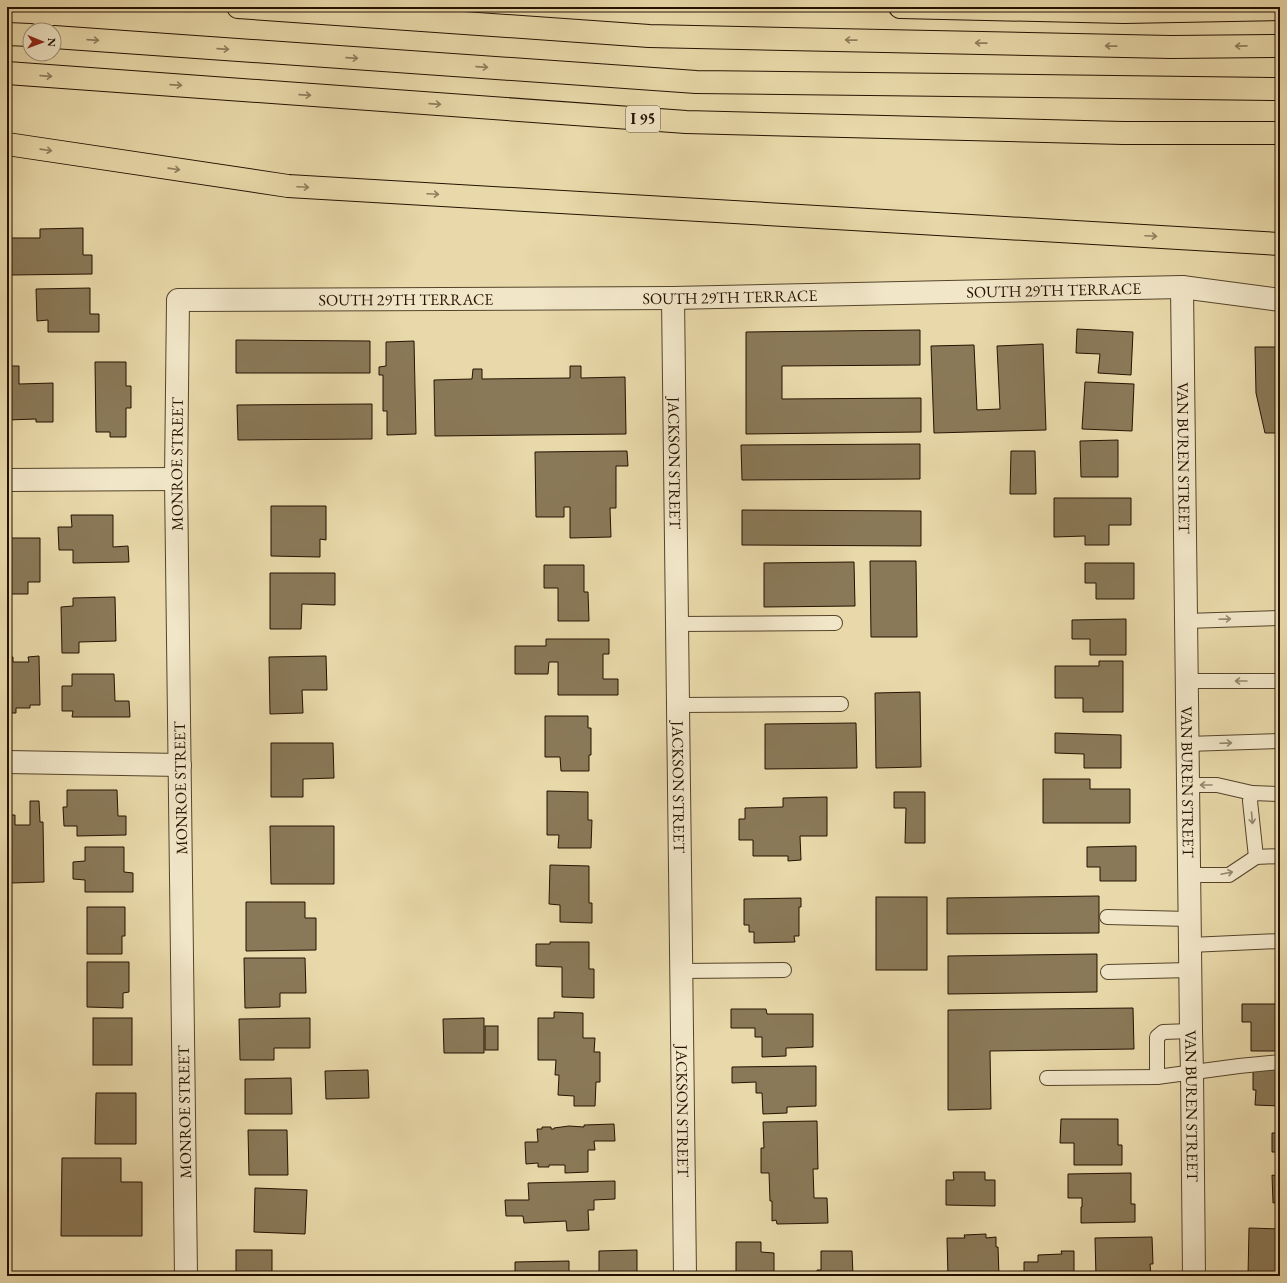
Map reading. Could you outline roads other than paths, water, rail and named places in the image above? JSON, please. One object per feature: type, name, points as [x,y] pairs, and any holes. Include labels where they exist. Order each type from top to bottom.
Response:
[{"type":"highway","points":[[238,7],[649,36],[1163,47],[1280,46]]},
{"type":"highway","points":[[900,7],[1124,12],[1280,9]]},
{"type":"highway","points":[[7,34],[22,35]]},
{"type":"highway","points":[[62,38],[696,82],[1280,89]]},
{"type":"highway","name":"I 95","points":[[7,73],[686,122],[1123,133],[1280,133]]},
{"type":"highway","points":[[7,144],[288,186],[1280,244]]},
{"type":"street","name":"SOUTH 29TH TERRACE","points":[[178,300],[673,298],[1182,287],[1280,300]]},
{"type":"street","name":"VAN BUREN STREET","points":[[1182,287],[1194,1276]]},
{"type":"street","name":"JACKSON STREET","points":[[673,298],[685,1276]]},
{"type":"street","name":"MONROE STREET","points":[[178,300],[176,479],[186,1276]]},
{"type":"street","points":[[7,480],[176,479]]},
{"type":"street","points":[[7,762],[180,765]]},
{"type":"lane","points":[[1186,621],[1280,618]]},
{"type":"lane","points":[[677,624],[835,623]]},
{"type":"lane","points":[[1186,681],[1280,681]]},
{"type":"lane","points":[[678,705],[841,704]]},
{"type":"lane","points":[[1187,744],[1280,741]]},
{"type":"lane","points":[[1188,785],[1217,785],[1252,793],[1280,794]]},
{"type":"lane","points":[[1252,793],[1250,801],[1256,857]]},
{"type":"lane","points":[[1189,875],[1229,875],[1256,857],[1280,856]]},
{"type":"lane","points":[[1107,917],[1189,918]]},
{"type":"lane","points":[[1190,945],[1280,942]]},
{"type":"lane","points":[[681,970],[784,970]]},
{"type":"lane","points":[[1108,972],[1190,970]]},
{"type":"lane","points":[[1157,1077],[1157,1037],[1163,1032],[1190,1031]]},
{"type":"lane","points":[[1047,1078],[1157,1077],[1280,1062]]}]
